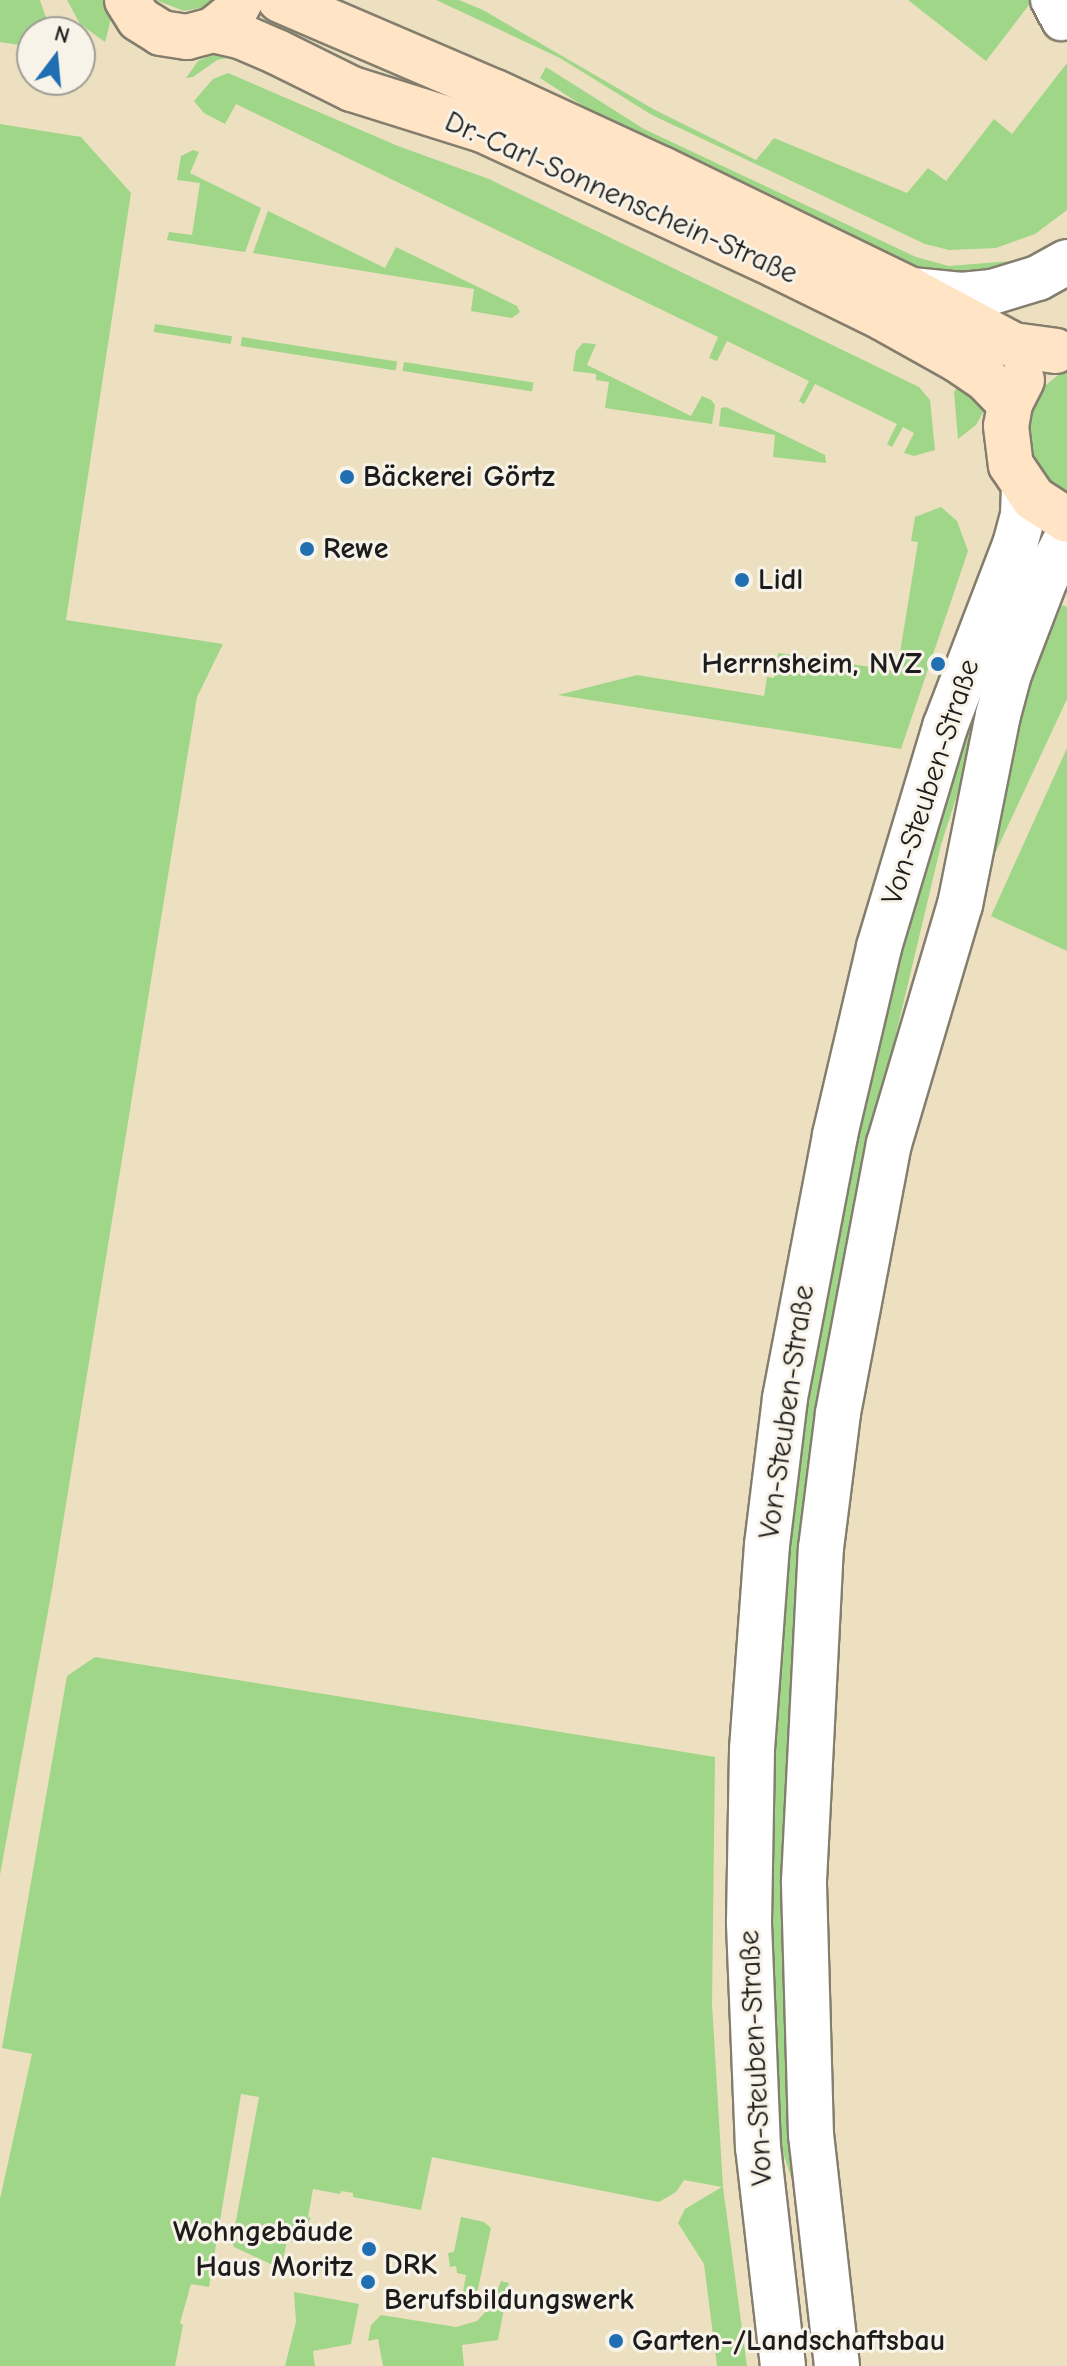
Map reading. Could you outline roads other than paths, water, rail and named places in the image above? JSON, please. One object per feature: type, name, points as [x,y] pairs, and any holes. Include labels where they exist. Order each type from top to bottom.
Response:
[{"type":"main road","points":[[127,0],[139,19],[161,33],[187,37],[227,15]]},
{"type":"main road","name":"Dr.-Carl-Sonnenschein-Straße","points":[[280,0],[509,99],[911,290],[1013,345],[1061,348]]},
{"type":"main road","name":"Dr.-Carl-Sonnenschein-Straße","points":[[227,15],[240,36],[352,89],[450,118],[527,149],[856,304],[958,360],[985,378],[1010,404]]},
{"type":"main road","points":[[1061,348],[1025,376],[1010,404],[1006,426],[1008,453],[1024,488],[1043,507],[1067,520]]},
{"type":"street","points":[[911,290],[962,295],[992,292],[1038,278],[1067,262]]},
{"type":"street","name":"Von-Steuben-Straße","points":[[783,2366],[758,2148],[749,1922],[754,1720],[767,1545],[785,1398],[829,1165],[879,947],[945,727],[1015,545],[1023,515],[1024,488]]},
{"type":"street","name":"Von-Steuben-Straße","points":[[837,2366],[811,2135],[804,1881],[821,1548],[836,1428],[859,1287],[889,1144],[960,905],[998,715],[1009,674],[1045,580],[1067,537]]},
{"type":"place","name":"Bäckerei Görtz","points":[[347,477]]},
{"type":"place","name":"Rewe","points":[[307,549]]},
{"type":"place","name":"Lidl","points":[[742,580]]},
{"type":"place","name":"Herrnsheim, NVZ","points":[[938,664]]},
{"type":"place","name":"Wohngebäude Haus Moritz","points":[[369,2249]]},
{"type":"place","name":"DRK Berufsbildungswerk","points":[[368,2282]]},
{"type":"place","name":"Garten-/Landschaftsbau","points":[[616,2341]]}]
